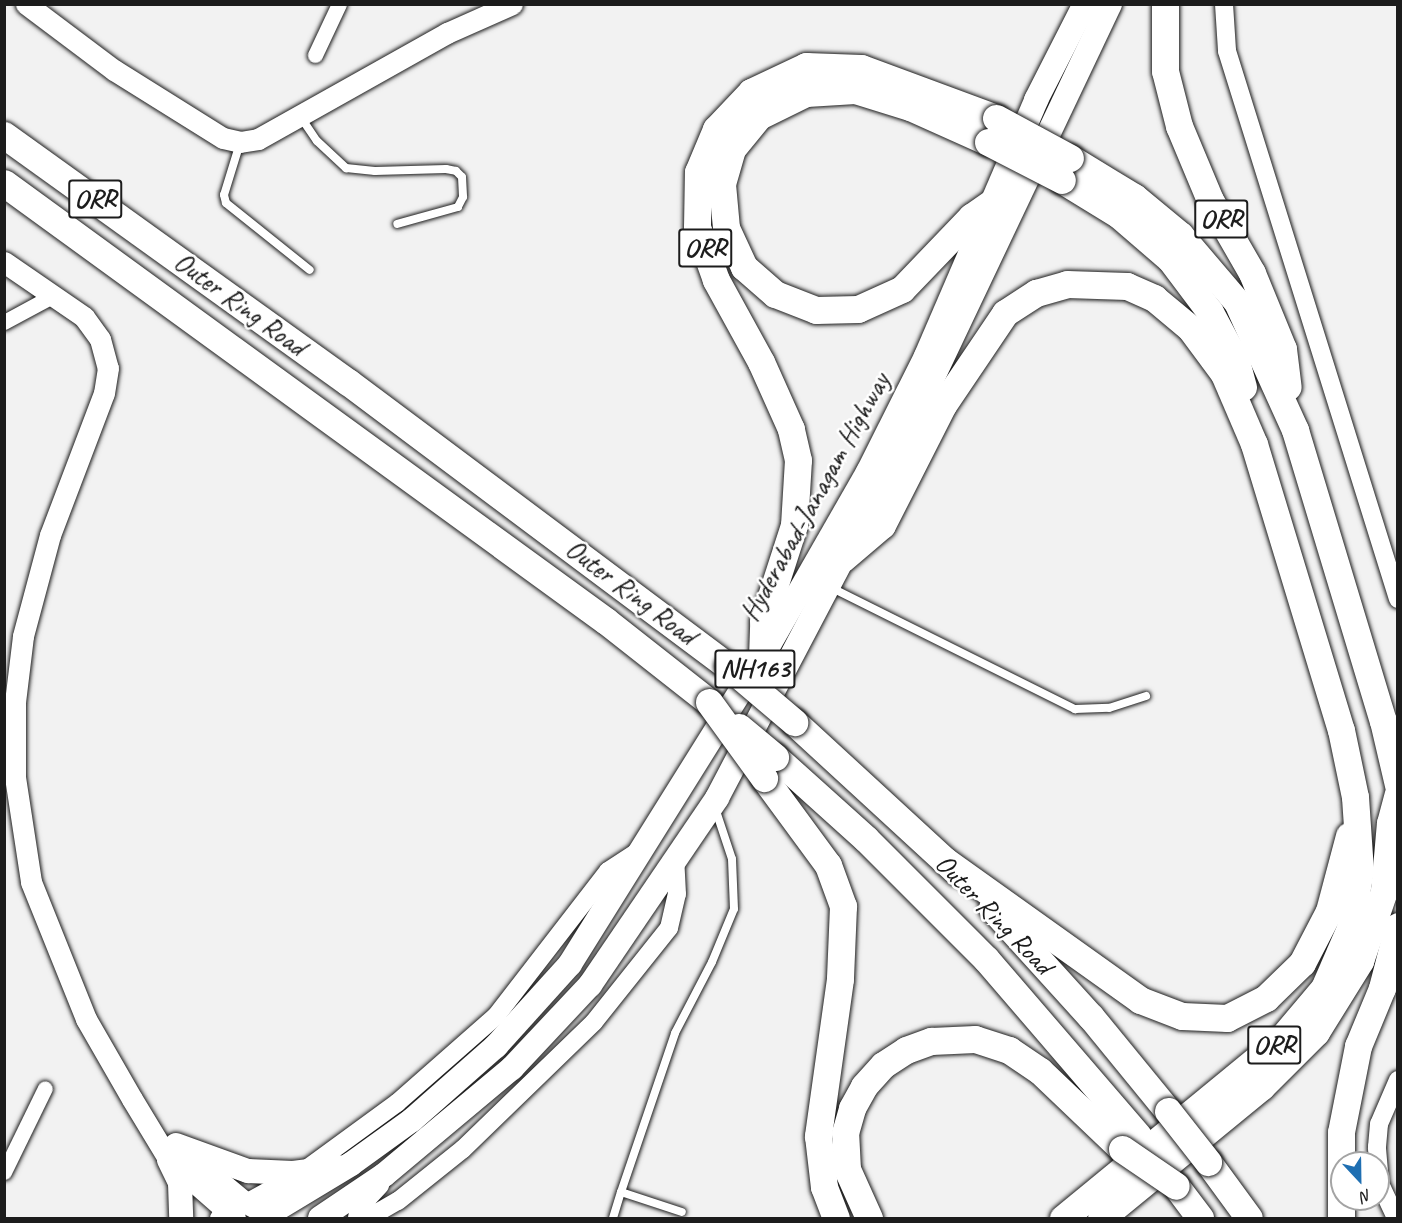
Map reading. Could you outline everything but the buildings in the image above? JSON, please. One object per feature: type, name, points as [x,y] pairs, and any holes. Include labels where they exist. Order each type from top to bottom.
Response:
[{"type":"highway","name":"Hyderabad-Janagam Highway","points":[[247,1215],[351,1164],[412,1120],[496,1046],[570,964],[762,657],[868,472],[926,356],[1036,100],[1086,4]]},
{"type":"highway","name":"Hyderabad-Janagam Highway","points":[[320,1218],[384,1175],[512,1068],[590,985],[714,804],[888,472],[1110,4]]},
{"type":"highway","name":"ORR","points":[[1165,4],[1165,71],[1179,126],[1210,200],[1252,273],[1283,349],[1294,430]]},
{"type":"highway","name":"ORR","points":[[762,657],[763,621],[794,525],[798,460],[791,429],[761,362],[716,280],[697,227],[698,172],[716,129],[751,92],[806,66],[861,68],[992,130],[1066,169],[1134,197],[1180,235],[1237,302],[1266,359],[1294,430],[1383,721],[1398,785]]},
{"type":"highway","name":"ORR","points":[[991,203],[971,218],[902,289],[858,309],[816,310],[775,294],[744,267],[726,228],[722,184],[732,149],[759,116],[806,93],[855,90],[992,130]]},
{"type":"highway","name":"Outer Ring Road","points":[[4,135],[386,410],[728,666],[794,722],[944,860],[1054,975],[1168,1111],[1249,1218]]},
{"type":"highway","name":"ORR","points":[[1063,1218],[1280,1040],[1324,988],[1350,928],[1358,882],[1355,797],[1341,729],[1254,444],[1236,361],[1210,312],[1170,259],[1066,169]]},
{"type":"highway","name":"Outer Ring Road","points":[[4,183],[597,614],[709,702],[769,768],[874,847],[986,959],[1130,1142]]},
{"type":"highway","name":"ORR","points":[[842,559],[882,525],[943,405],[1005,313],[1036,293],[1067,284],[1099,282],[1127,286],[1154,298],[1190,328],[1224,374],[1254,444]]},
{"type":"highway","points":[[769,768],[787,809],[828,865],[843,906],[840,979],[818,1136],[824,1186],[836,1218]]},
{"type":"highway","name":"ORR","points":[[1101,1218],[1261,1087],[1316,1032],[1360,961],[1384,891],[1390,823],[1398,794]]},
{"type":"highway","name":"ORR","points":[[944,860],[1140,1000],[1182,1016],[1227,1018],[1266,998],[1302,963],[1329,911],[1346,851],[1355,797]]},
{"type":"highway","points":[[1341,1218],[1341,1132],[1358,1046],[1382,988],[1398,926]]},
{"type":"highway","points":[[870,1218],[847,1169],[845,1133],[857,1097],[883,1065],[918,1045],[957,1038],[992,1043],[1025,1059],[1130,1142],[1176,1186],[1200,1218]]},
{"type":"highway","points":[[181,1218],[180,1183],[173,1152],[248,1171],[301,1173],[351,1164]]},
{"type":"highway","points":[[360,1218],[365,1197],[384,1175]]},
{"type":"main road","points":[[26,4],[114,70],[223,138],[240,142],[258,139],[447,33],[512,4]]},
{"type":"main road","points":[[4,262],[52,296],[61,299],[89,324],[100,339],[108,368],[105,393],[50,535],[23,636],[15,702],[15,777],[31,882],[57,955],[86,1019],[154,1135],[247,1215]]},
{"type":"street","points":[[315,56],[339,4]]},
{"type":"street","points":[[1224,4],[1227,51],[1398,599]]},
{"type":"street","points":[[4,322],[52,296]]},
{"type":"street","points":[[247,1215],[397,1103],[496,1016],[608,871],[641,850]]},
{"type":"street","points":[[368,1218],[398,1201],[463,1149],[594,1022],[669,928],[677,894],[675,860]]},
{"type":"street","points":[[1396,1218],[1380,1183],[1377,1147],[1379,1124],[1398,1080]]},
{"type":"street","points":[[4,1172],[45,1088]]},
{"type":"lane","points":[[299,115],[317,141],[346,168],[375,171],[446,169],[456,171],[462,177],[463,197],[458,207],[397,224]]},
{"type":"lane","points":[[240,142],[224,195],[226,203],[310,270]]},
{"type":"lane","points":[[828,586],[1075,709],[1109,708],[1146,696]]},
{"type":"lane","points":[[613,1218],[675,1033],[712,962],[734,909],[732,859],[714,804]]},
{"type":"lane","points":[[621,1192],[682,1212]]}]
